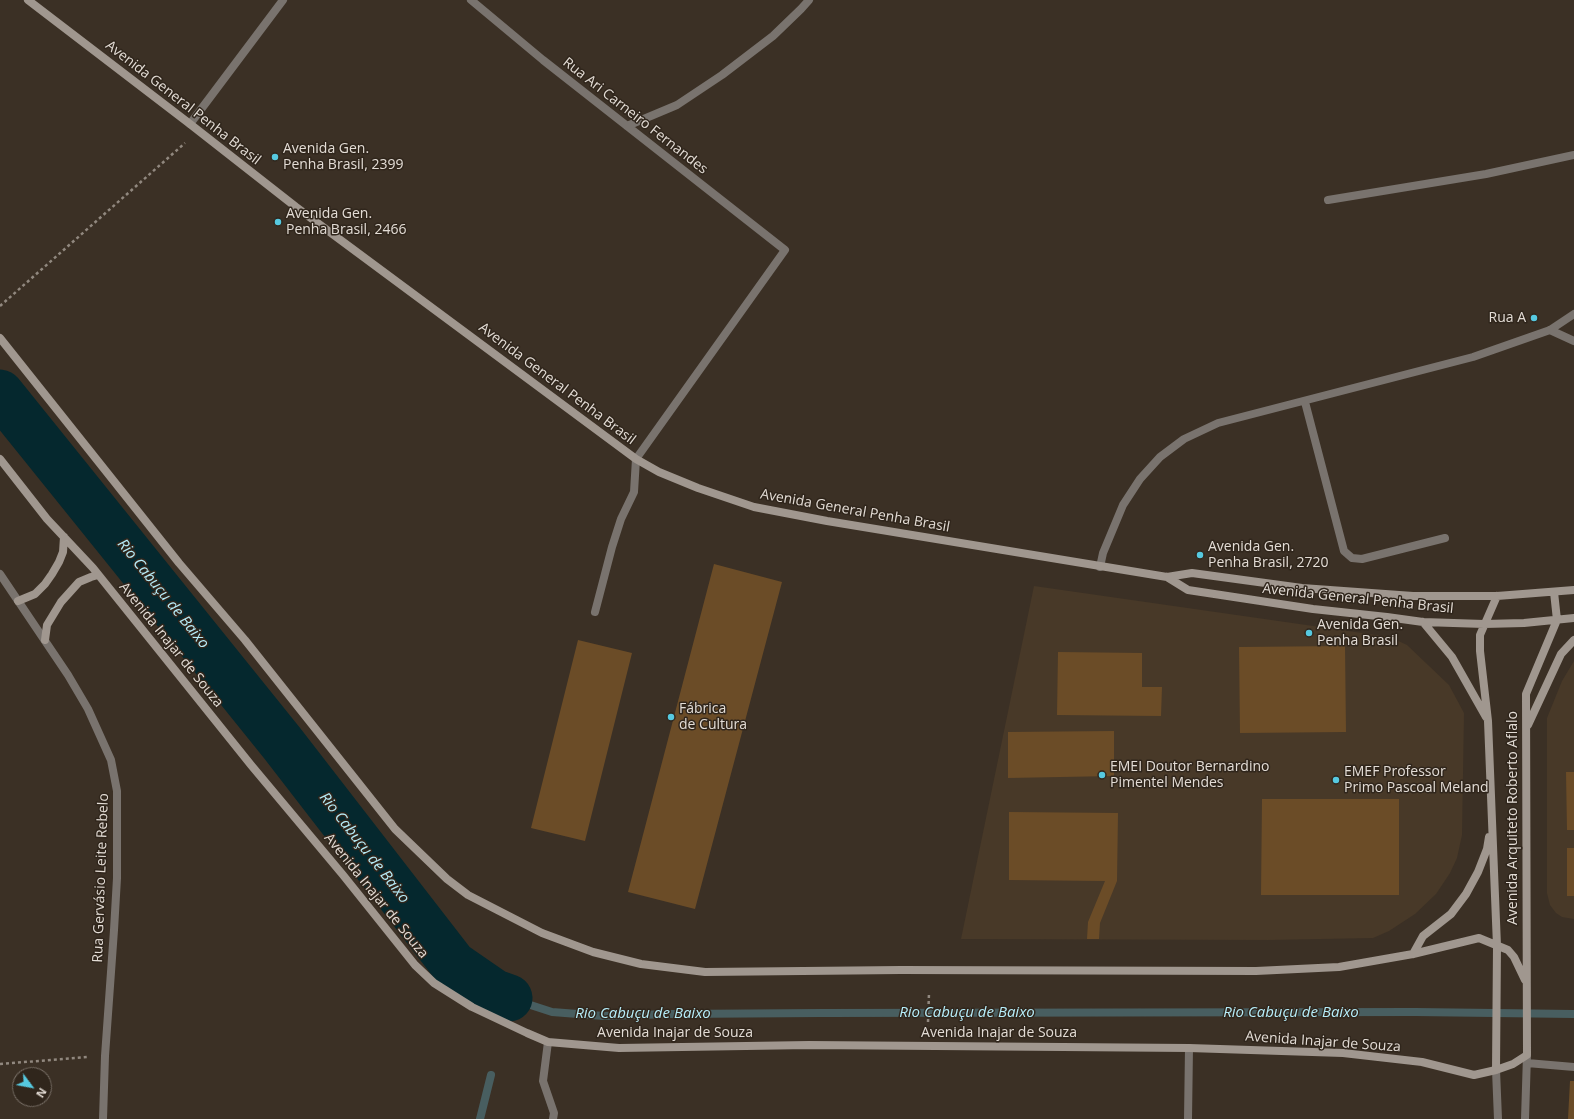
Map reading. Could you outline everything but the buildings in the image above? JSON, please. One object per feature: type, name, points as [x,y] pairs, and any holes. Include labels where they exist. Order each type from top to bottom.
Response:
[{"type":"main road","name":"Avenida General Penha Brasil","points":[[28,0],[296,207],[636,459],[659,472],[698,488],[754,507],[1100,567],[1167,577],[1192,573],[1302,588],[1413,596],[1497,596],[1574,590]]},
{"type":"main road","points":[[0,338],[179,563],[245,640],[395,829],[447,879],[468,895],[542,933],[593,952],[641,964],[705,972],[901,970],[1256,971],[1339,967],[1413,954],[1479,938],[1508,950],[1514,957],[1527,984]]},
{"type":"main road","name":"Avenida Inajar de Souza","points":[[0,459],[47,519],[98,575],[415,965],[434,983],[472,1007],[499,1021],[548,1042],[619,1048],[809,1045],[1189,1048],[1343,1053],[1422,1062],[1474,1074],[1496,1070],[1513,1064],[1527,1056]]},
{"type":"main road","points":[[18,601],[35,594],[45,584],[59,562],[63,552],[64,537]]},
{"type":"main road","points":[[45,640],[47,625],[61,602],[79,582],[98,575]]},
{"type":"main road","name":"Avenida General Penha Brasil","points":[[1167,577],[1188,590],[1312,609],[1423,622],[1484,624],[1574,618]]},
{"type":"main road","name":"Avenida Arquiteto Roberto Aflalo","points":[[1527,1056],[1526,694],[1557,620],[1554,592]]},
{"type":"main road","name":"Avenida Arquiteto Roberto Aflalo","points":[[1496,1070],[1497,946],[1488,721],[1480,651],[1480,635],[1497,596]]},
{"type":"main road","points":[[1423,622],[1452,657],[1488,721]]},
{"type":"main road","points":[[1527,728],[1561,654],[1574,640]]},
{"type":"main road","points":[[1413,954],[1423,936],[1450,914],[1466,894],[1478,872],[1487,848],[1492,824]]},
{"type":"street","points":[[190,124],[283,0]]},
{"type":"street","name":"Rua Ari Carneiro Fernandes","points":[[471,0],[543,60],[785,250],[636,459]]},
{"type":"street","points":[[627,126],[677,105],[722,75],[773,36],[809,0]]},
{"type":"street","points":[[1328,200],[1486,174],[1574,155]]},
{"type":"street","points":[[1100,567],[1103,553],[1123,505],[1140,479],[1160,457],[1184,439],[1218,424],[1473,357],[1550,330],[1574,314]]},
{"type":"street","points":[[1550,330],[1574,341]]},
{"type":"street","points":[[1305,402],[1344,551],[1352,558],[1362,559],[1445,538]]},
{"type":"street","points":[[595,612],[621,519],[634,492],[636,459]]},
{"type":"street","name":"Rua Gervásio Leite Rebelo","points":[[0,574],[68,675],[88,709],[111,760],[117,791],[117,878],[105,1056],[103,1119]]},
{"type":"street","points":[[548,1042],[543,1081],[554,1113],[553,1119]]},
{"type":"street","points":[[1188,1119],[1189,1048]]},
{"type":"street","points":[[1525,1119],[1527,1056],[1574,1067]]},
{"type":"street","points":[[1496,1070],[1498,1119]]},
{"type":"path","points":[[0,306],[199,131]]},
{"type":"path","points":[[928,1022],[929,993]]},
{"type":"path","points":[[0,1064],[105,1056]]},
{"type":"shaded area","points":[[1034,586],[1390,637],[1407,645],[1449,685],[1464,713],[1462,835],[1457,858],[1450,873],[1436,894],[1415,914],[1389,931],[1373,938],[1268,940],[961,939]]},
{"type":"shaded area","points":[[1574,661],[1574,919],[1562,917],[1556,913],[1550,905],[1547,893],[1547,718],[1562,681]]},
{"type":"waterway","name":"Rio Cabuçu de Baixo","points":[[0,393],[282,743],[453,964],[495,993],[509,998]]},
{"type":"waterway","name":"Rio Cabuçu de Baixo","points":[[509,998],[552,1012],[604,1016],[821,1013],[1415,1012],[1574,1014]]},
{"type":"waterway","points":[[480,1119],[491,1075]]},
{"type":"place","name":"Avenida Gen. Penha Brasil, 2399","points":[[275,157]]},
{"type":"place","name":"Avenida Gen. Penha Brasil, 2466","points":[[278,222]]},
{"type":"place","name":"Rua A","points":[[1534,318]]},
{"type":"place","name":"Avenida Gen. Penha Brasil, 2720","points":[[1200,555]]},
{"type":"place","name":"Avenida Gen. Penha Brasil","points":[[1309,633]]},
{"type":"place","name":"Fábrica de Cultura","points":[[671,717]]},
{"type":"place","name":"EMEI Doutor Bernardino Pimentel Mendes","points":[[1102,775]]},
{"type":"place","name":"EMEF Professor Primo Pascoal Meland","points":[[1336,780]]}]
